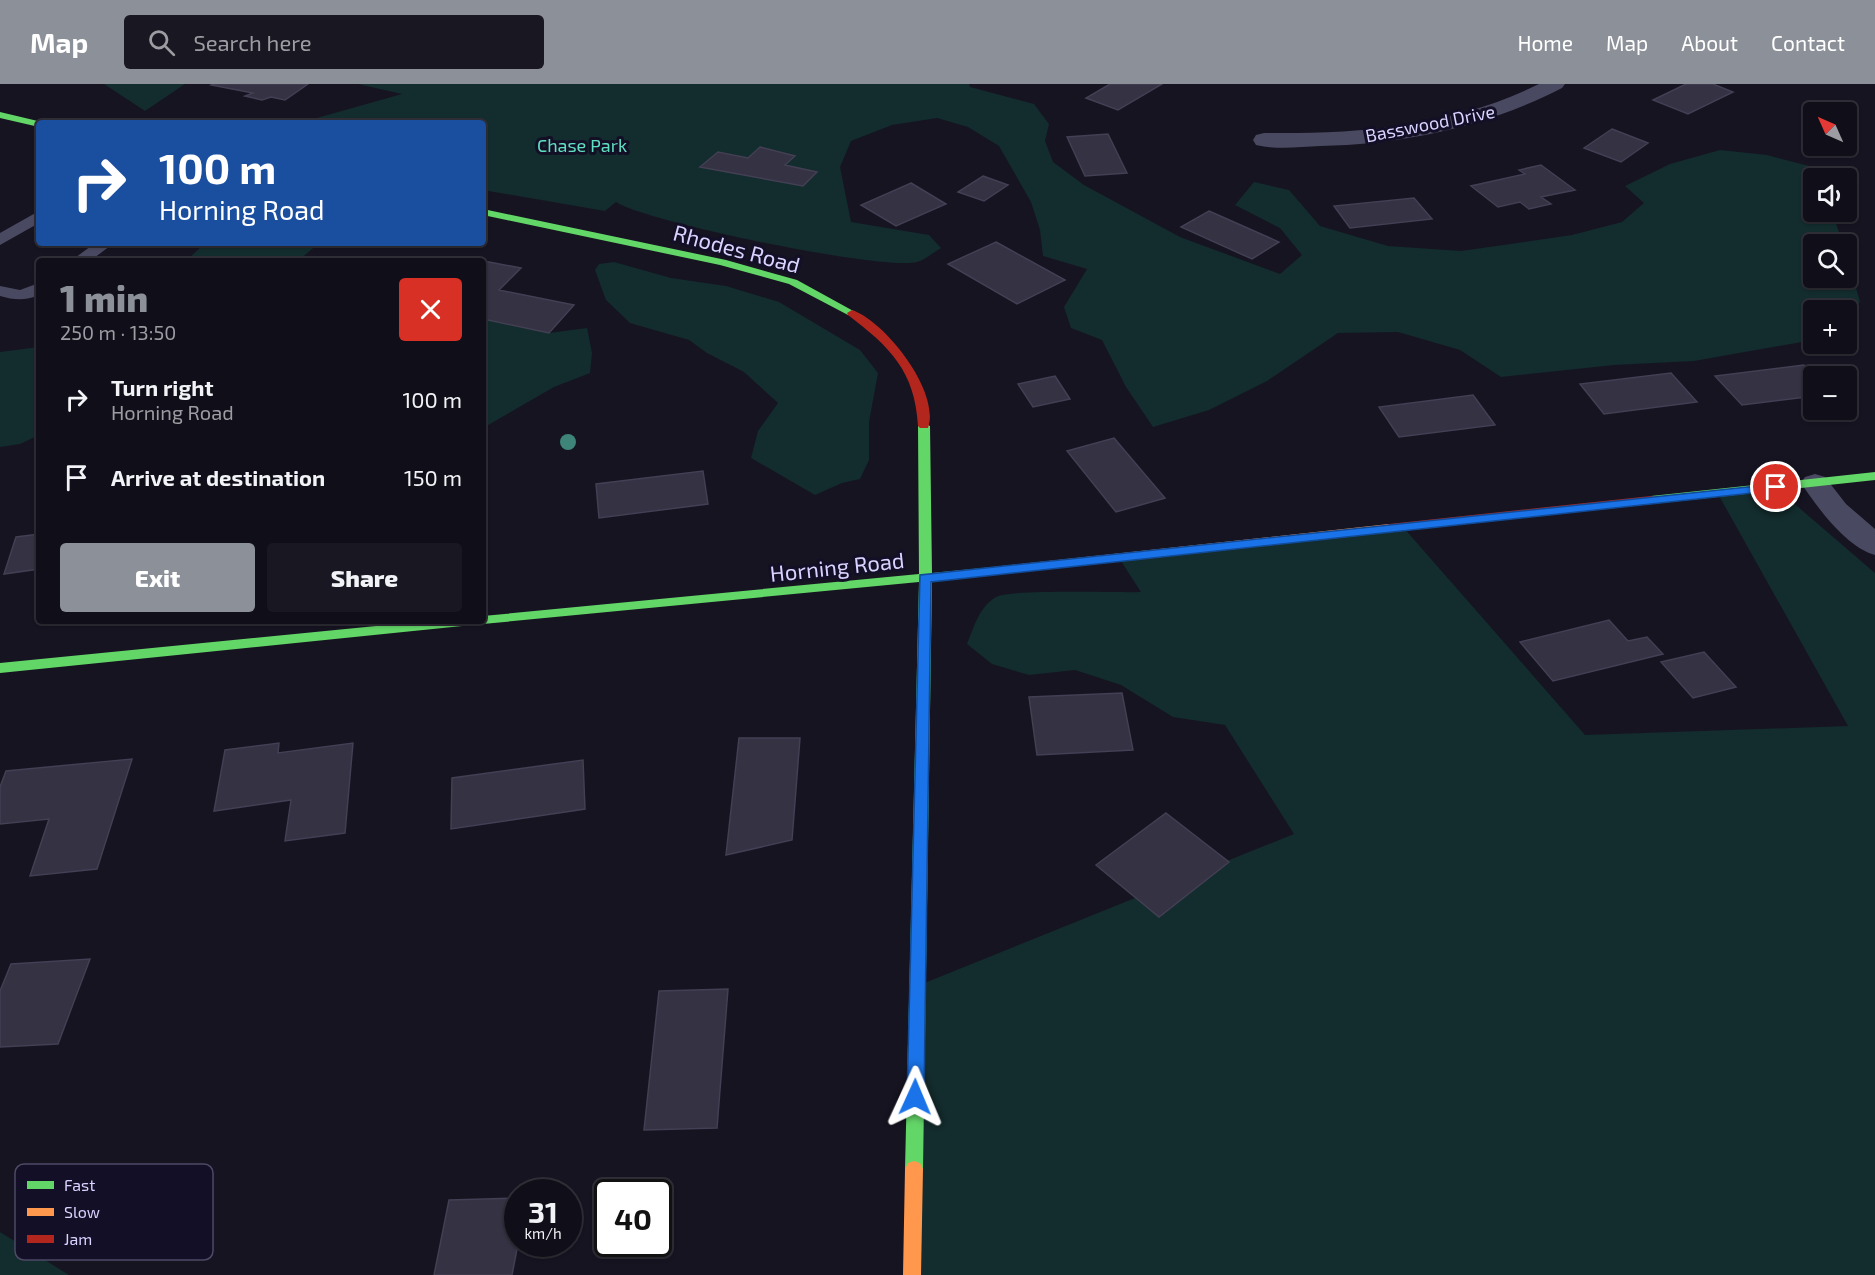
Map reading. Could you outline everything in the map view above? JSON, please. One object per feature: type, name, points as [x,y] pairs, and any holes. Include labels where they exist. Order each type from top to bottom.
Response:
[{"type":"street","name":"Basswood Drive","points":[[1264,140],[1366,137],[1416,130],[1502,109],[1529,99],[1555,84]]},
{"type":"street","points":[[0,115],[36,123]]},
{"type":"street","name":"Rhodes Road","points":[[486,213],[722,262],[793,282],[848,309],[886,338],[908,366],[924,401],[926,508],[912,1275]]},
{"type":"street","name":"Horning Road","points":[[486,620],[924,578],[1875,476]]},
{"type":"street","points":[[1815,483],[1836,511],[1875,544]]},
{"type":"street","points":[[0,668],[442,624]]},
{"type":"lane","points":[[0,240],[36,218]]},
{"type":"lane","points":[[84,258],[102,246]]},
{"type":"lane","points":[[0,291],[20,296],[36,289]]},
{"type":"green space","points":[[104,84],[185,84],[145,111]]},
{"type":"green space","name":"Chase Park","points":[[358,84],[969,84],[970,87],[1034,104],[1049,124],[1045,141],[1053,162],[1084,185],[1180,237],[1280,274],[1302,255],[1280,228],[1235,205],[1254,182],[1289,190],[1320,226],[1388,246],[1461,251],[1572,235],[1622,222],[1644,203],[1625,186],[1670,164],[1720,150],[1767,155],[1811,168],[1803,168],[1803,222],[1835,222],[1840,234],[1803,234],[1803,288],[1856,288],[1860,302],[1857,305],[1857,300],[1803,300],[1803,342],[1694,361],[1614,365],[1501,377],[1460,350],[1398,332],[1338,333],[1267,381],[1209,410],[1153,427],[1126,387],[1102,340],[1071,328],[1064,307],[1087,269],[1043,256],[1040,230],[1031,202],[999,146],[968,127],[937,118],[892,125],[851,141],[840,167],[851,222],[929,235],[941,248],[917,262],[896,263],[765,243],[671,221],[636,211],[616,202],[605,211],[486,191],[486,120],[310,120],[402,94]]},
{"type":"green space","points":[[202,246],[316,246],[302,258],[189,258]]},
{"type":"green space","points":[[614,262],[671,278],[726,286],[779,302],[860,350],[878,373],[869,422],[869,460],[860,479],[842,483],[815,495],[751,458],[758,431],[778,403],[744,372],[707,353],[689,340],[630,323],[606,300],[595,270],[599,264]]},
{"type":"green space","points":[[486,320],[549,333],[587,328],[592,353],[590,373],[554,387],[486,426]]},
{"type":"green space","points":[[36,347],[36,436],[20,444],[0,447],[0,352]]},
{"type":"green space","points":[[1775,487],[1875,573],[1875,1275],[912,1275],[917,986],[1294,834],[1225,725],[1173,717],[1121,685],[1075,670],[1029,675],[992,664],[967,644],[978,618],[990,601],[996,597],[1021,593],[1141,592],[1119,558],[1403,527],[1585,735],[1848,726],[1718,494]]},
{"type":"green space","points":[[0,1232],[15,1241],[15,1260],[45,1260],[69,1275],[0,1275]]},
{"type":"building","points":[[308,84],[285,100],[271,97],[262,100],[245,96],[253,93],[211,85]]},
{"type":"building","points":[[1110,84],[1162,84],[1118,110],[1086,98]]},
{"type":"building","points":[[1686,84],[1713,84],[1733,92],[1688,114],[1653,100]]},
{"type":"building","points":[[1612,129],[1648,143],[1621,162],[1584,148]]},
{"type":"building","points":[[1108,134],[1127,173],[1085,176],[1067,137]]},
{"type":"building","points":[[760,147],[795,156],[785,165],[817,172],[803,186],[700,167],[718,152],[748,158]]},
{"type":"building","points":[[1541,165],[1575,190],[1541,197],[1551,204],[1529,209],[1520,202],[1498,207],[1471,186],[1525,174],[1519,170]]},
{"type":"building","points":[[983,176],[1008,185],[984,201],[958,192]]},
{"type":"building","points":[[911,183],[946,204],[896,226],[861,205]]},
{"type":"building","points":[[1414,198],[1432,219],[1350,228],[1334,206]]},
{"type":"building","points":[[1209,211],[1279,242],[1252,259],[1181,227]]},
{"type":"building","points":[[996,242],[1065,280],[1017,304],[948,264]]},
{"type":"building","points":[[486,261],[521,268],[499,290],[574,305],[549,333],[486,320]]},
{"type":"building","points":[[1804,365],[1805,366],[1803,366],[1803,397],[1742,405],[1715,376]]},
{"type":"building","points":[[1671,373],[1697,402],[1604,414],[1580,384]]},
{"type":"building","points":[[1055,376],[1070,399],[1033,407],[1018,384]]},
{"type":"building","points":[[1473,395],[1495,425],[1399,437],[1379,407]]},
{"type":"building","points":[[1114,438],[1165,498],[1116,512],[1067,451]]},
{"type":"building","points":[[703,471],[708,504],[599,518],[596,484]]},
{"type":"building","points":[[36,534],[36,569],[4,574],[16,537]]},
{"type":"building","points":[[1609,620],[1628,641],[1647,637],[1663,654],[1553,681],[1520,642]]},
{"type":"building","points":[[1704,652],[1736,687],[1693,698],[1661,662]]},
{"type":"building","points":[[1122,693],[1133,750],[1037,755],[1029,697]]},
{"type":"building","points":[[739,738],[800,738],[792,840],[726,855]]},
{"type":"building","points":[[279,743],[278,753],[353,743],[345,833],[285,841],[291,800],[214,811],[225,750]]},
{"type":"building","points":[[132,759],[97,869],[30,876],[49,819],[0,824],[0,787],[6,771]]},
{"type":"building","points":[[583,760],[585,809],[451,829],[452,778]]},
{"type":"building","points":[[1166,813],[1229,862],[1159,917],[1096,865]]},
{"type":"building","points":[[90,959],[58,1044],[0,1047],[0,991],[11,964]]},
{"type":"building","points":[[728,989],[717,1128],[644,1130],[659,991]]},
{"type":"building","points":[[504,1198],[504,1257],[515,1257],[512,1275],[434,1275],[449,1200]]},
{"type":"traffic: fast","points":[[0,115],[36,123]]},
{"type":"traffic: fast","points":[[486,213],[722,262],[793,282],[852,313]]},
{"type":"traffic: fast","points":[[914,1169],[926,542],[924,426]]},
{"type":"traffic: fast","points":[[1651,500],[1875,476]]},
{"type":"traffic: fast","points":[[486,620],[993,571]]},
{"type":"traffic: fast","points":[[0,668],[442,624]]},
{"type":"traffic: slow","points":[[993,571],[1389,528]]},
{"type":"traffic: slow","points":[[912,1275],[914,1169]]},
{"type":"traffic: jam","points":[[852,313],[881,336],[904,360],[919,390],[924,426]]},
{"type":"traffic: jam","points":[[1389,528],[1651,500]]},
{"type":"route","points":[[915,1097],[924,578],[1776,487]]}]
